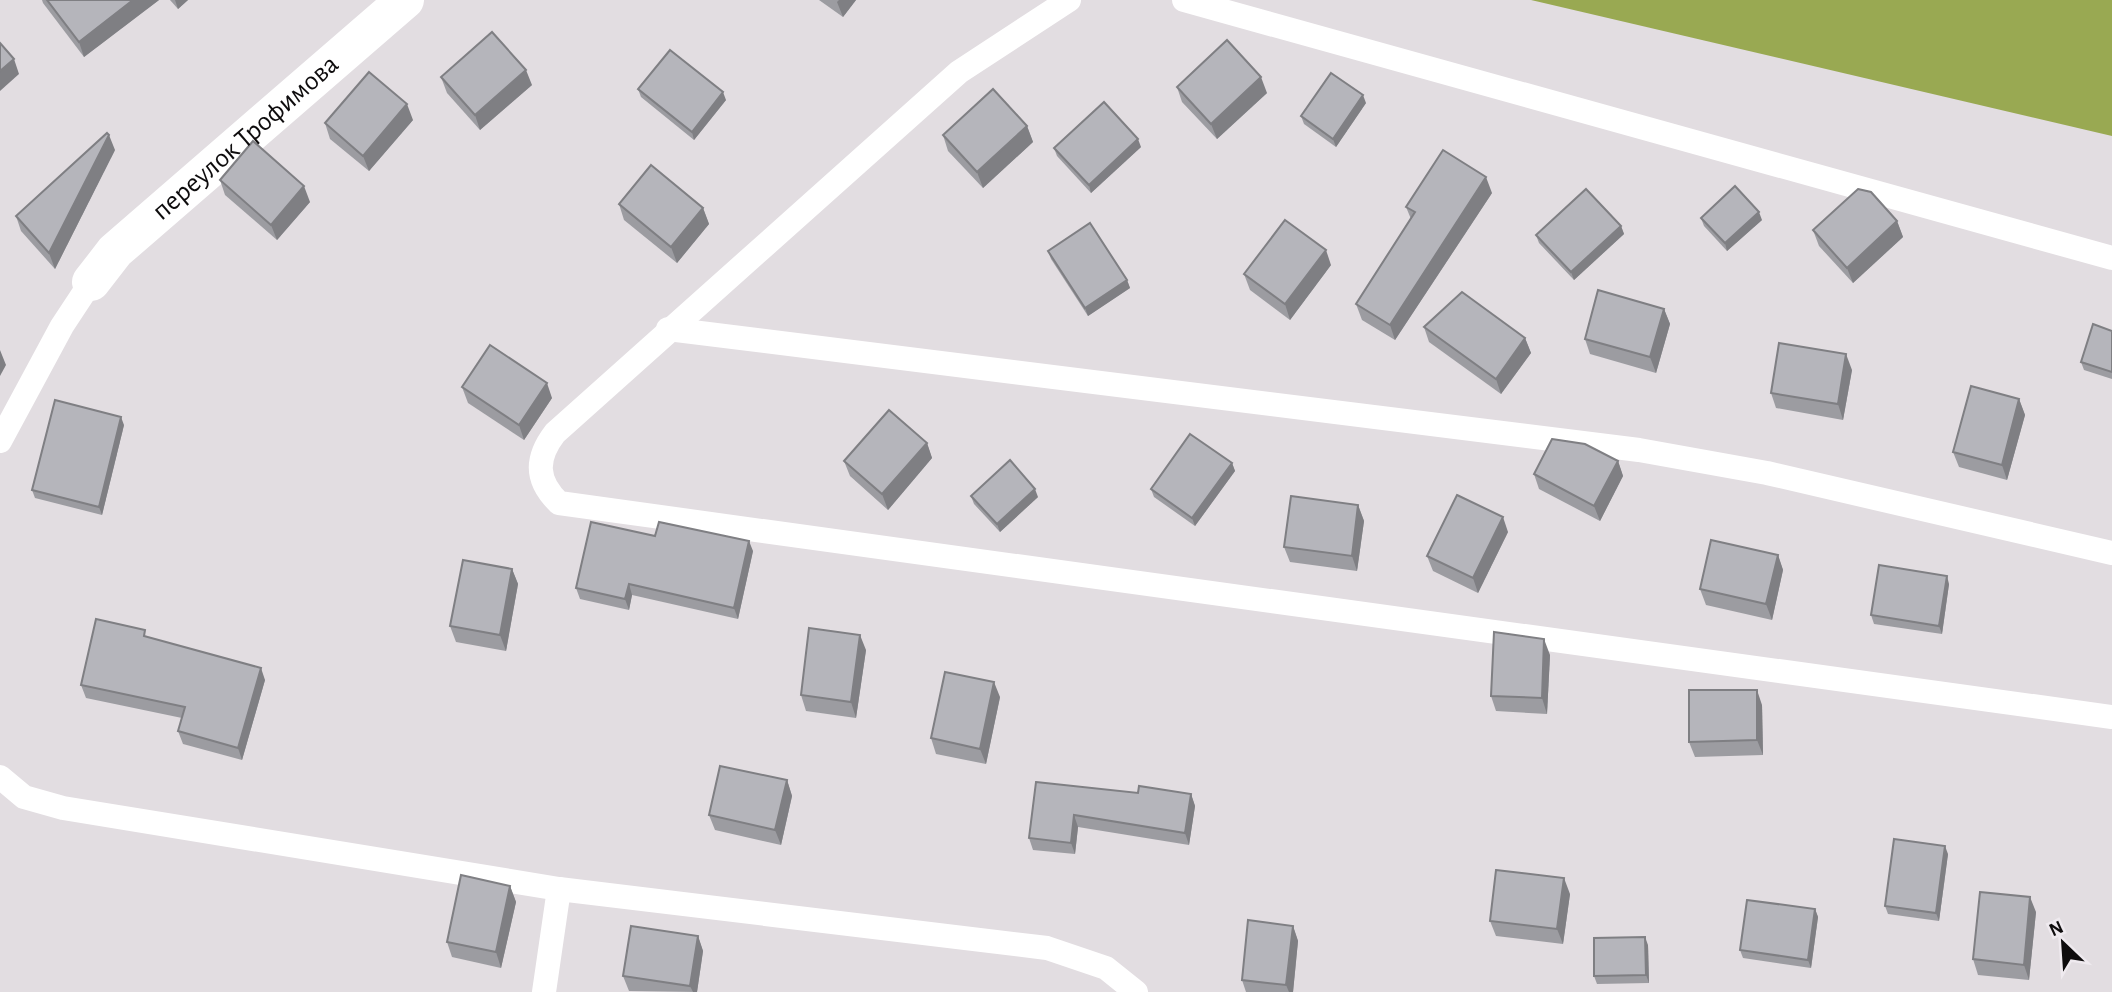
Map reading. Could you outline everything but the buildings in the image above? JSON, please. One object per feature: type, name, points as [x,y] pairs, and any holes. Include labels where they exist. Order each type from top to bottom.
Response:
[{"type":"street","name":"переулок Трофимова","points":[[91,282],[115,251],[405,0]]},
{"type":"lane","points":[[1069,0],[959,72],[668,329],[555,433],[543,449],[539,468],[545,489],[559,503],[2112,717]]},
{"type":"lane","points":[[1184,0],[2112,258]]},
{"type":"lane","points":[[0,441],[62,326],[91,282]]},
{"type":"lane","points":[[668,329],[1639,450],[1767,473],[2112,553]]},
{"type":"lane","points":[[0,778],[24,797],[62,808],[559,888],[1047,948],[1106,968],[1136,992]]},
{"type":"lane","points":[[544,992],[559,888]]},
{"type":"green space","points":[[1531,0],[2112,0],[2112,136]]}]
